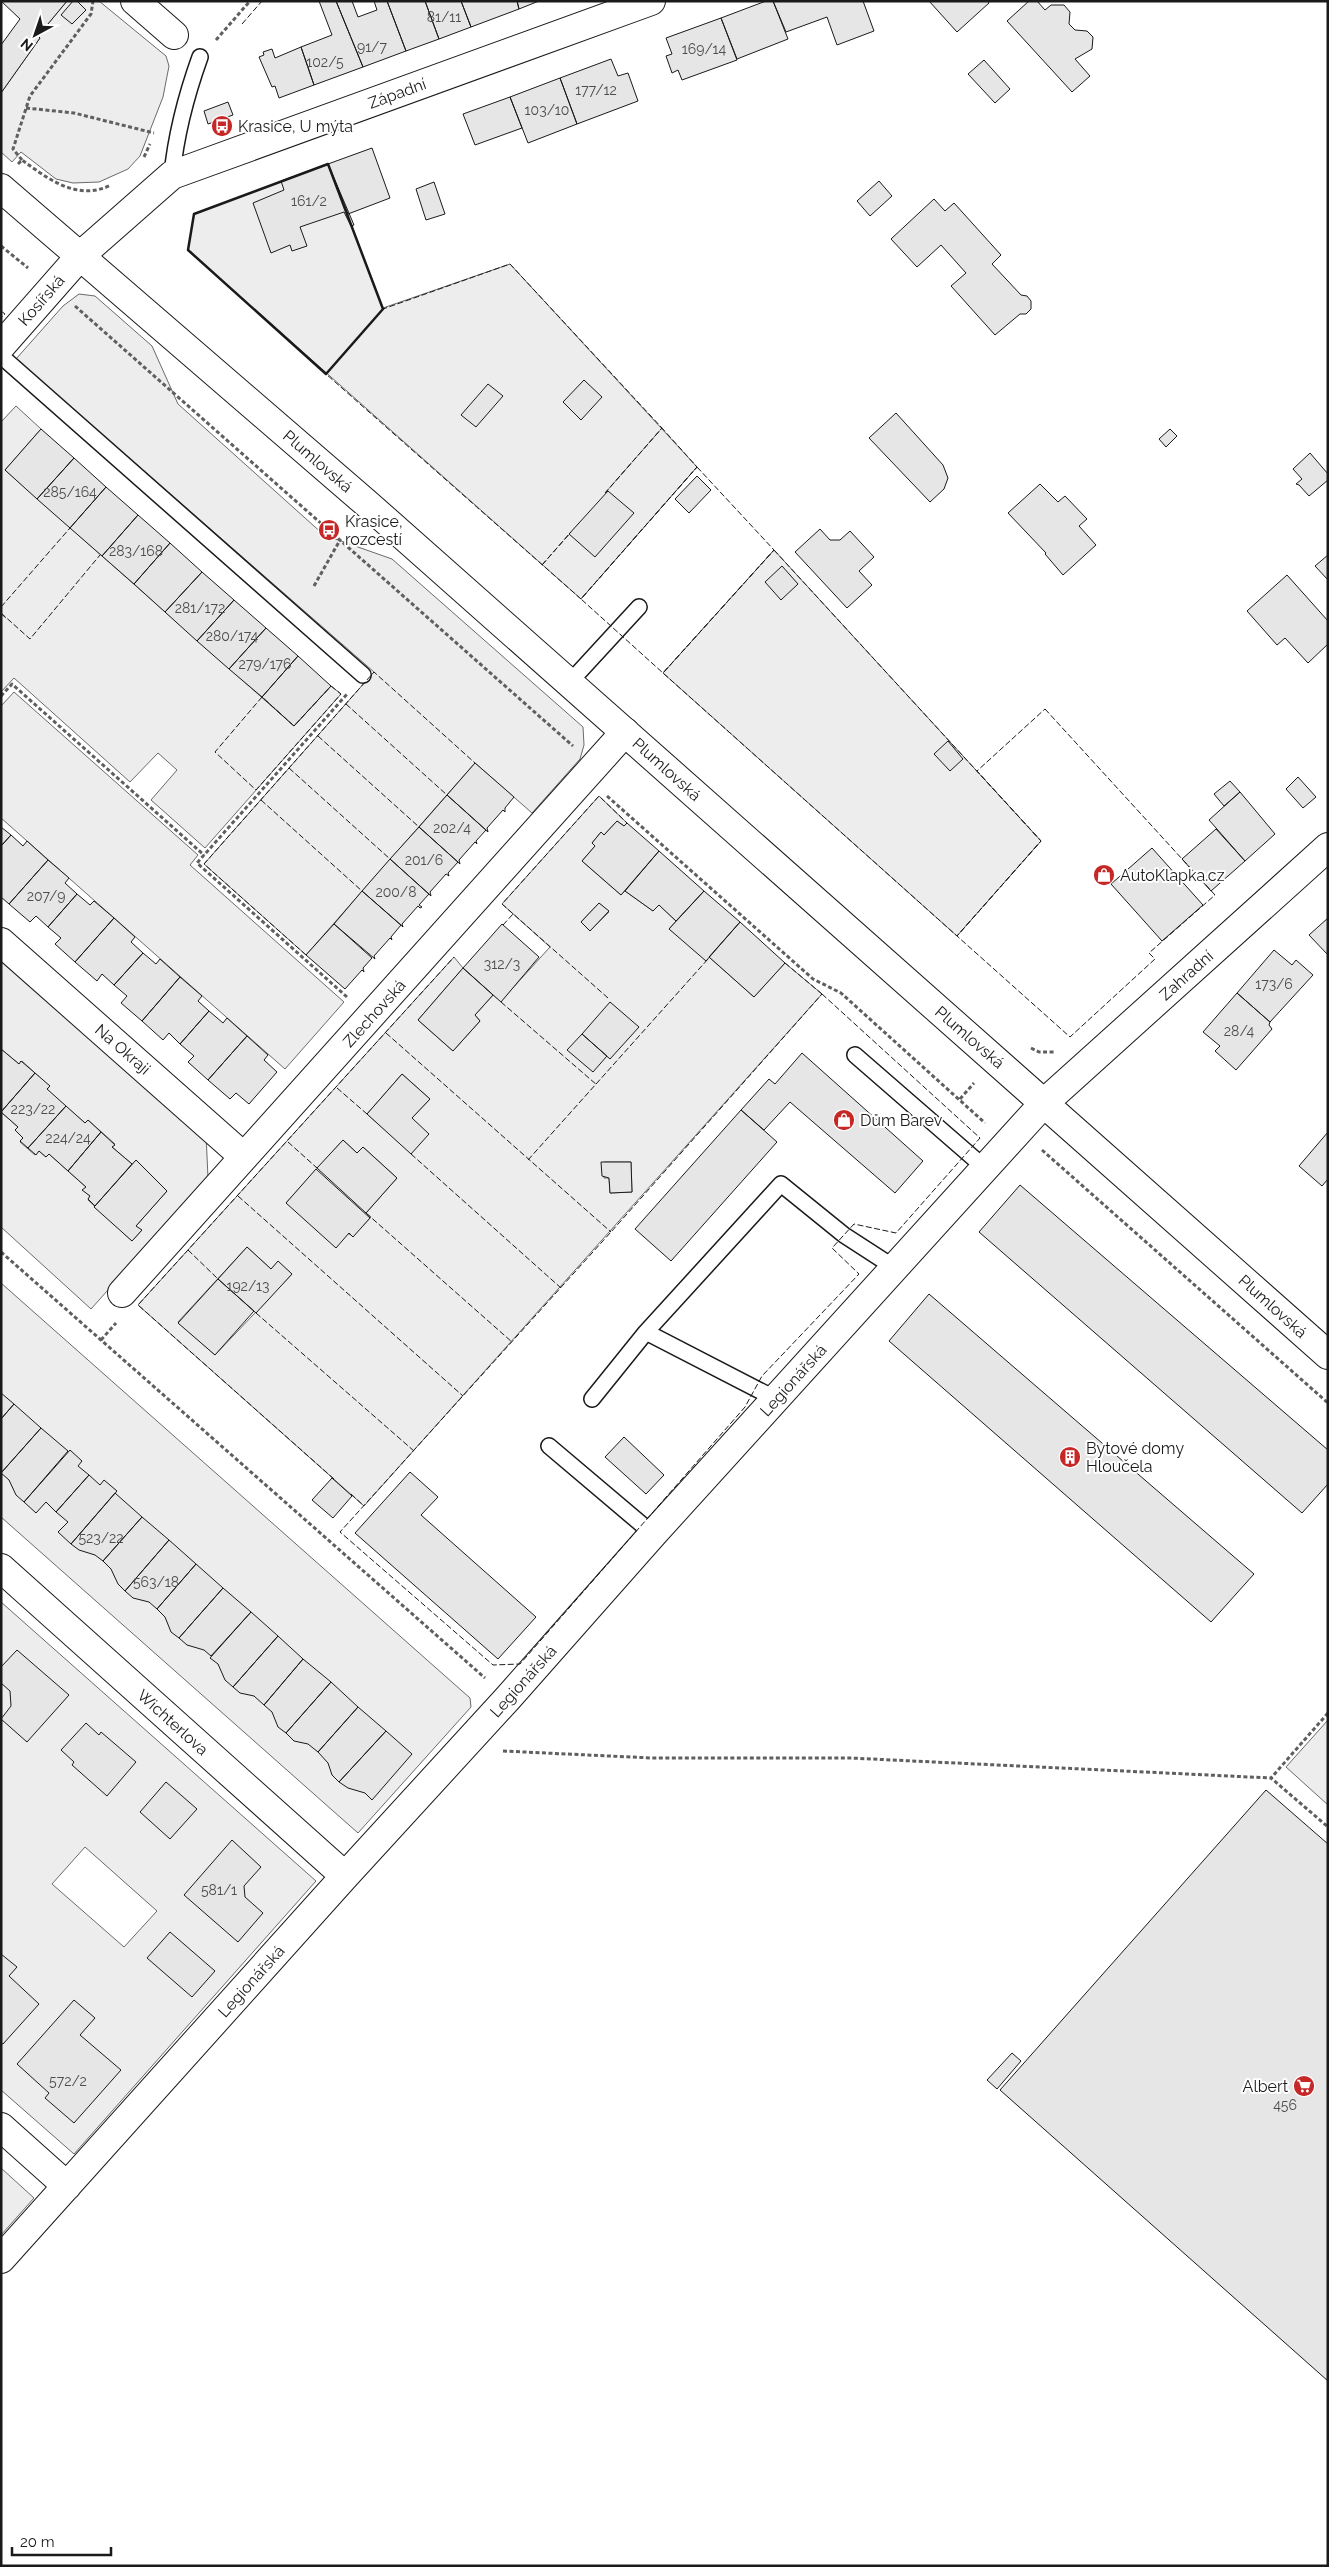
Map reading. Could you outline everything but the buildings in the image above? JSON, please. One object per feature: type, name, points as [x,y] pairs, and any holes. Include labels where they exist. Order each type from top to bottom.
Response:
[{"type":"street","points":[[134,1],[174,35]]},
{"type":"street","name":"Západní","points":[[81,255],[172,175],[651,1]]},
{"type":"street","name":"Plumlovská","points":[[9,177],[81,255],[570,682],[1328,1355]]},
{"type":"street","name":"Kosířská","points":[[1,346],[81,255]]},
{"type":"street","name":"Zlechovská","points":[[122,1293],[625,732]]},
{"type":"street","name":"Zahradní","points":[[1044,1103],[1328,847]]},
{"type":"street","name":"Na Okraji","points":[[1,942],[244,1156]]},
{"type":"street","name":"Legionářská","points":[[1,2259],[344,1876],[508,1698],[653,1534],[1044,1103]]},
{"type":"street","name":"Wichterlova","points":[[1,1568],[344,1876]]},
{"type":"street","points":[[1,2127],[67,2186]]},
{"type":"lane","points":[[172,175],[175,143],[187,94],[200,57]]},
{"type":"lane","points":[[1,356],[364,675]]},
{"type":"lane","points":[[570,682],[639,607]]},
{"type":"lane","points":[[855,1055],[985,1168]]},
{"type":"lane","points":[[592,1399],[646,1332],[781,1184],[844,1235],[895,1268]]},
{"type":"lane","points":[[646,1332],[776,1399]]},
{"type":"lane","points":[[549,1446],[653,1534]]},
{"type":"path","points":[[93,1],[91,14],[30,96],[13,149],[22,160],[56,184],[80,190],[108,187],[116,182]]},
{"type":"path","points":[[200,57],[250,1]]},
{"type":"path","points":[[26,108],[74,113],[154,133]]},
{"type":"path","points":[[142,162],[158,125]]},
{"type":"path","points":[[9,177],[22,160]]},
{"type":"path","points":[[1,246],[52,288],[578,750],[600,789],[813,979],[841,993],[994,1131],[1041,1149],[1328,1404]]},
{"type":"path","points":[[314,586],[340,540]]},
{"type":"path","points":[[364,675],[197,863],[370,1017]]},
{"type":"path","points":[[1,696],[12,684],[204,854]]},
{"type":"path","points":[[1026,1045],[1040,1052],[1058,1051]]},
{"type":"path","points":[[960,1099],[978,1079]]},
{"type":"path","points":[[1,1252],[508,1698]]},
{"type":"path","points":[[1271,1778],[1328,1714]]},
{"type":"path","points":[[461,1749],[652,1758],[850,1758],[1271,1778],[1328,1827]]},
{"type":"shaded area","points":[[67,1],[99,1],[166,56],[169,66],[163,97],[140,156],[128,169],[99,182],[73,183],[56,179],[21,152],[12,162],[1,152],[1,93],[40,38],[38,36]]},
{"type":"shaded area","points":[[328,164],[383,308],[510,264],[697,467],[581,599],[188,250],[194,214]]},
{"type":"shaded area","points":[[79,294],[95,296],[152,346],[178,404],[324,535],[392,559],[583,727],[584,745],[580,759],[532,813],[475,763],[306,955],[204,864],[374,672],[16,359],[63,306]]},
{"type":"shaded area","points":[[16,406],[41,429],[5,470],[294,726],[331,686],[341,694],[205,848],[151,800],[177,770],[158,753],[130,782],[14,678],[1,692],[1,614],[6,618],[1,613],[1,422]]},
{"type":"shaded area","points":[[774,550],[1041,841],[957,936],[663,673]]},
{"type":"shaded area","points":[[14,692],[198,855],[190,865],[344,1002],[285,1069],[1,818],[1,706]]},
{"type":"shaded area","points":[[599,796],[627,823],[624,826],[617,821],[604,835],[601,832],[592,843],[595,846],[582,861],[621,895],[625,891],[653,911],[659,905],[676,921],[669,929],[709,957],[754,997],[785,963],[822,994],[364,1506],[138,1305],[454,957],[463,968],[418,1020],[453,1051],[480,1021],[475,1015],[493,995],[501,1001],[550,947],[502,904]],"holes":[[[599,903],[609,912],[590,931],[581,922]],[[402,1074],[430,1099],[412,1118],[411,1153],[367,1114]],[[343,1140],[357,1153],[363,1147],[397,1178],[366,1213],[371,1217],[353,1236],[286,1203]],[[604,1162],[631,1162],[632,1192],[610,1193],[609,1178],[604,1178]],[[247,1247],[271,1269],[278,1262],[292,1274],[215,1355],[178,1322]]]},
{"type":"shaded area","points":[[1,951],[206,1134],[208,1178],[91,1309],[1,1227],[1,1112],[18,1127],[23,1138],[20,1142],[35,1155],[39,1151],[46,1157],[49,1154],[86,1187],[83,1190],[90,1196],[88,1200],[132,1241],[141,1231],[136,1226],[167,1191],[136,1161],[132,1164],[112,1147],[115,1144],[88,1120],[85,1123],[47,1090],[49,1086],[22,1061],[19,1064],[1,1049]]},
{"type":"shaded area","points":[[1,1283],[470,1698],[471,1707],[358,1833],[1,1517]]},
{"type":"shaded area","points":[[1,1602],[316,1881],[74,2154],[1,2090]],"holes":[[[85,1847],[157,1911],[124,1947],[52,1884]]]},
{"type":"shaded area","points":[[1328,1720],[1328,1805],[1286,1767]]},
{"type":"shaded area","points":[[1,2168],[34,2198],[1,2235]]},
{"type":"fence","points":[[242,24],[262,1]]},
{"type":"fence","points":[[605,493],[662,428],[697,467],[581,599],[326,374],[383,309],[510,264],[662,428],[606,492]]},
{"type":"fence","points":[[1,311],[5,314],[1,318]]},
{"type":"fence","points":[[697,467],[774,550],[663,673],[581,599],[697,467]]},
{"type":"fence","points":[[1,607],[70,528]]},
{"type":"fence","points":[[542,565],[571,532]]},
{"type":"fence","points":[[542,565],[571,532]]},
{"type":"fence","points":[[774,550],[1041,841],[957,936],[663,673],[774,550]]},
{"type":"fence","points":[[1,613],[30,639],[100,555]]},
{"type":"fence","points":[[306,955],[204,864],[374,672],[475,763]]},
{"type":"fence","points":[[331,686],[341,694],[256,790],[215,752],[262,697],[294,726],[331,686]]},
{"type":"fence","points":[[346,704],[447,795]]},
{"type":"fence","points":[[1045,709],[1215,895],[1149,953],[1155,959],[1070,1037],[957,936],[1041,841],[977,771],[1045,709]]},
{"type":"fence","points":[[318,736],[419,827]]},
{"type":"fence","points":[[289,768],[390,859]]},
{"type":"fence","points":[[608,998],[502,904],[599,796],[627,823]]},
{"type":"fence","points":[[261,800],[362,891]]},
{"type":"fence","points":[[503,925],[513,914]]},
{"type":"fence","points":[[334,1479],[138,1305],[454,957]]},
{"type":"fence","points":[[528,1160],[708,959]]},
{"type":"fence","points":[[785,963],[822,994]]},
{"type":"fence","points":[[822,994],[980,1138],[896,1233],[854,1224],[832,1248],[859,1274],[762,1376],[745,1407],[520,1664],[493,1665],[340,1532],[611,1232],[822,994]]},
{"type":"fence","points":[[501,1002],[597,1085]]},
{"type":"fence","points":[[386,1033],[611,1232]]},
{"type":"fence","points":[[337,1088],[367,1114]]},
{"type":"fence","points":[[288,1142],[317,1168]]},
{"type":"fence","points":[[411,1154],[561,1288]]},
{"type":"fence","points":[[238,1196],[463,1396]]},
{"type":"fence","points":[[366,1213],[512,1342]]},
{"type":"fence","points":[[188,1250],[218,1279]]},
{"type":"fence","points":[[256,1313],[414,1451]]},
{"type":"fence","points":[[351,1494],[364,1506]]},
{"type":"wall","points":[[328,164],[383,309],[326,374],[188,250],[194,214],[328,164]]},
{"type":"place","name":"Krasice, U mýta","points":[[222,126]]},
{"type":"place","name":"Krasice, rozcestí","points":[[329,530]]},
{"type":"place","name":"AutoKlapka.cz","points":[[1104,875]]},
{"type":"place","name":"Dům Barev","points":[[844,1120]]},
{"type":"place","name":"Bytové domy Hloučela","points":[[1070,1457]]},
{"type":"place","name":"Albert","points":[[1304,2086]]}]
